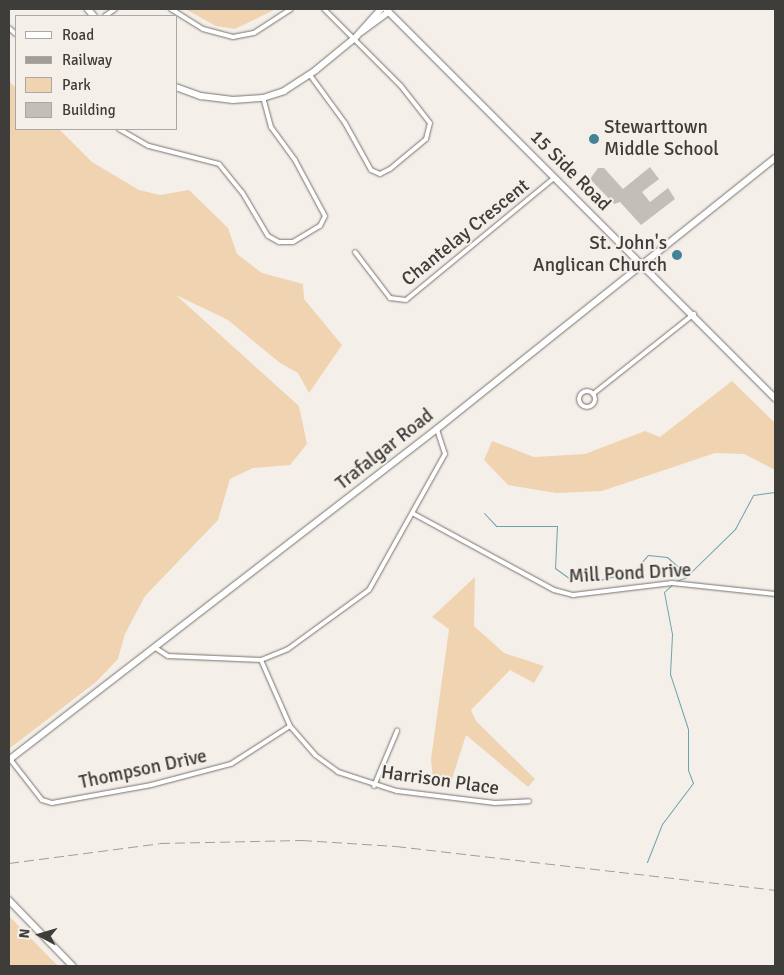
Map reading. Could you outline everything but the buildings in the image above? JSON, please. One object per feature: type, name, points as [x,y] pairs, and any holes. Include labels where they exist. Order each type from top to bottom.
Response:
[{"type":"main road","points":[[178,88],[219,99],[263,98],[310,75],[355,38],[381,9]]},
{"type":"main road","points":[[361,32],[387,10]]},
{"type":"main road","name":"15 Side Road","points":[[387,10],[694,314],[775,398]]},
{"type":"main road","name":"Trafalgar Road","points":[[10,760],[437,429],[641,263],[775,158]]},
{"type":"main road","points":[[9,900],[73,966]]},
{"type":"street","points":[[171,9],[203,29],[233,36],[254,33],[291,9]]},
{"type":"street","points":[[310,75],[345,122],[371,170],[380,174],[390,169],[426,139],[430,123],[401,86],[324,9]]},
{"type":"street","points":[[121,130],[149,146],[219,164],[242,192],[268,236],[279,242],[293,242],[320,226],[325,216],[295,160],[271,127],[263,98]]},
{"type":"street","name":"Chantelay Crescent","points":[[354,252],[390,298],[406,300],[555,177]]},
{"type":"street","points":[[593,394],[582,392],[580,403],[591,405],[593,394],[694,314]]},
{"type":"street","points":[[154,647],[168,656],[261,660],[301,640],[369,590],[422,501],[445,454],[437,429]]},
{"type":"street","name":"Mill Pond Drive","points":[[414,514],[554,590],[574,595],[672,583],[775,594]]},
{"type":"street","name":"Harrison Place","points":[[261,660],[290,726],[315,756],[338,772],[374,786],[495,803],[529,801]]},
{"type":"street","name":"Thompson Drive","points":[[10,760],[42,800],[52,803],[151,785],[230,764],[290,726]]},
{"type":"street","points":[[374,786],[396,730]]},
{"type":"green space","points":[[185,9],[276,9],[235,29],[216,26]]},
{"type":"green space","points":[[9,81],[15,87],[15,130],[60,130],[92,162],[139,190],[160,195],[189,190],[228,228],[237,254],[262,273],[303,284],[304,299],[342,345],[309,393],[298,373],[280,363],[228,320],[176,295],[299,406],[307,444],[290,465],[253,468],[230,479],[218,520],[145,596],[125,634],[118,659],[96,682],[9,749]]},
{"type":"green space","points":[[732,381],[775,423],[775,470],[744,454],[715,453],[602,491],[556,493],[508,485],[484,460],[492,441],[534,457],[585,454],[645,431],[660,437]]},
{"type":"green space","points":[[475,577],[474,626],[504,653],[544,666],[534,683],[510,670],[471,710],[476,721],[535,779],[528,787],[466,735],[451,782],[433,779],[431,759],[449,629],[432,617]]},
{"type":"green space","points":[[9,916],[58,966],[9,966]]},
{"type":"waterway","points":[[484,513],[496,526],[557,526],[555,568],[569,578],[600,580],[634,571],[648,555],[667,557],[683,571],[691,572],[735,529],[753,495],[775,492]]},
{"type":"waterway","points":[[676,581],[687,577],[687,572]]},
{"type":"waterway","points":[[647,862],[662,824],[693,783],[688,770],[688,729],[670,674],[672,634],[664,592],[673,584]]},
{"type":"railway","points":[[9,863],[160,843],[302,840],[396,846],[775,890]]},
{"type":"place","name":"Stewarttown Middle School","points":[[594,139]]},
{"type":"place","name":"St. John's Anglican Church","points":[[677,255]]}]
